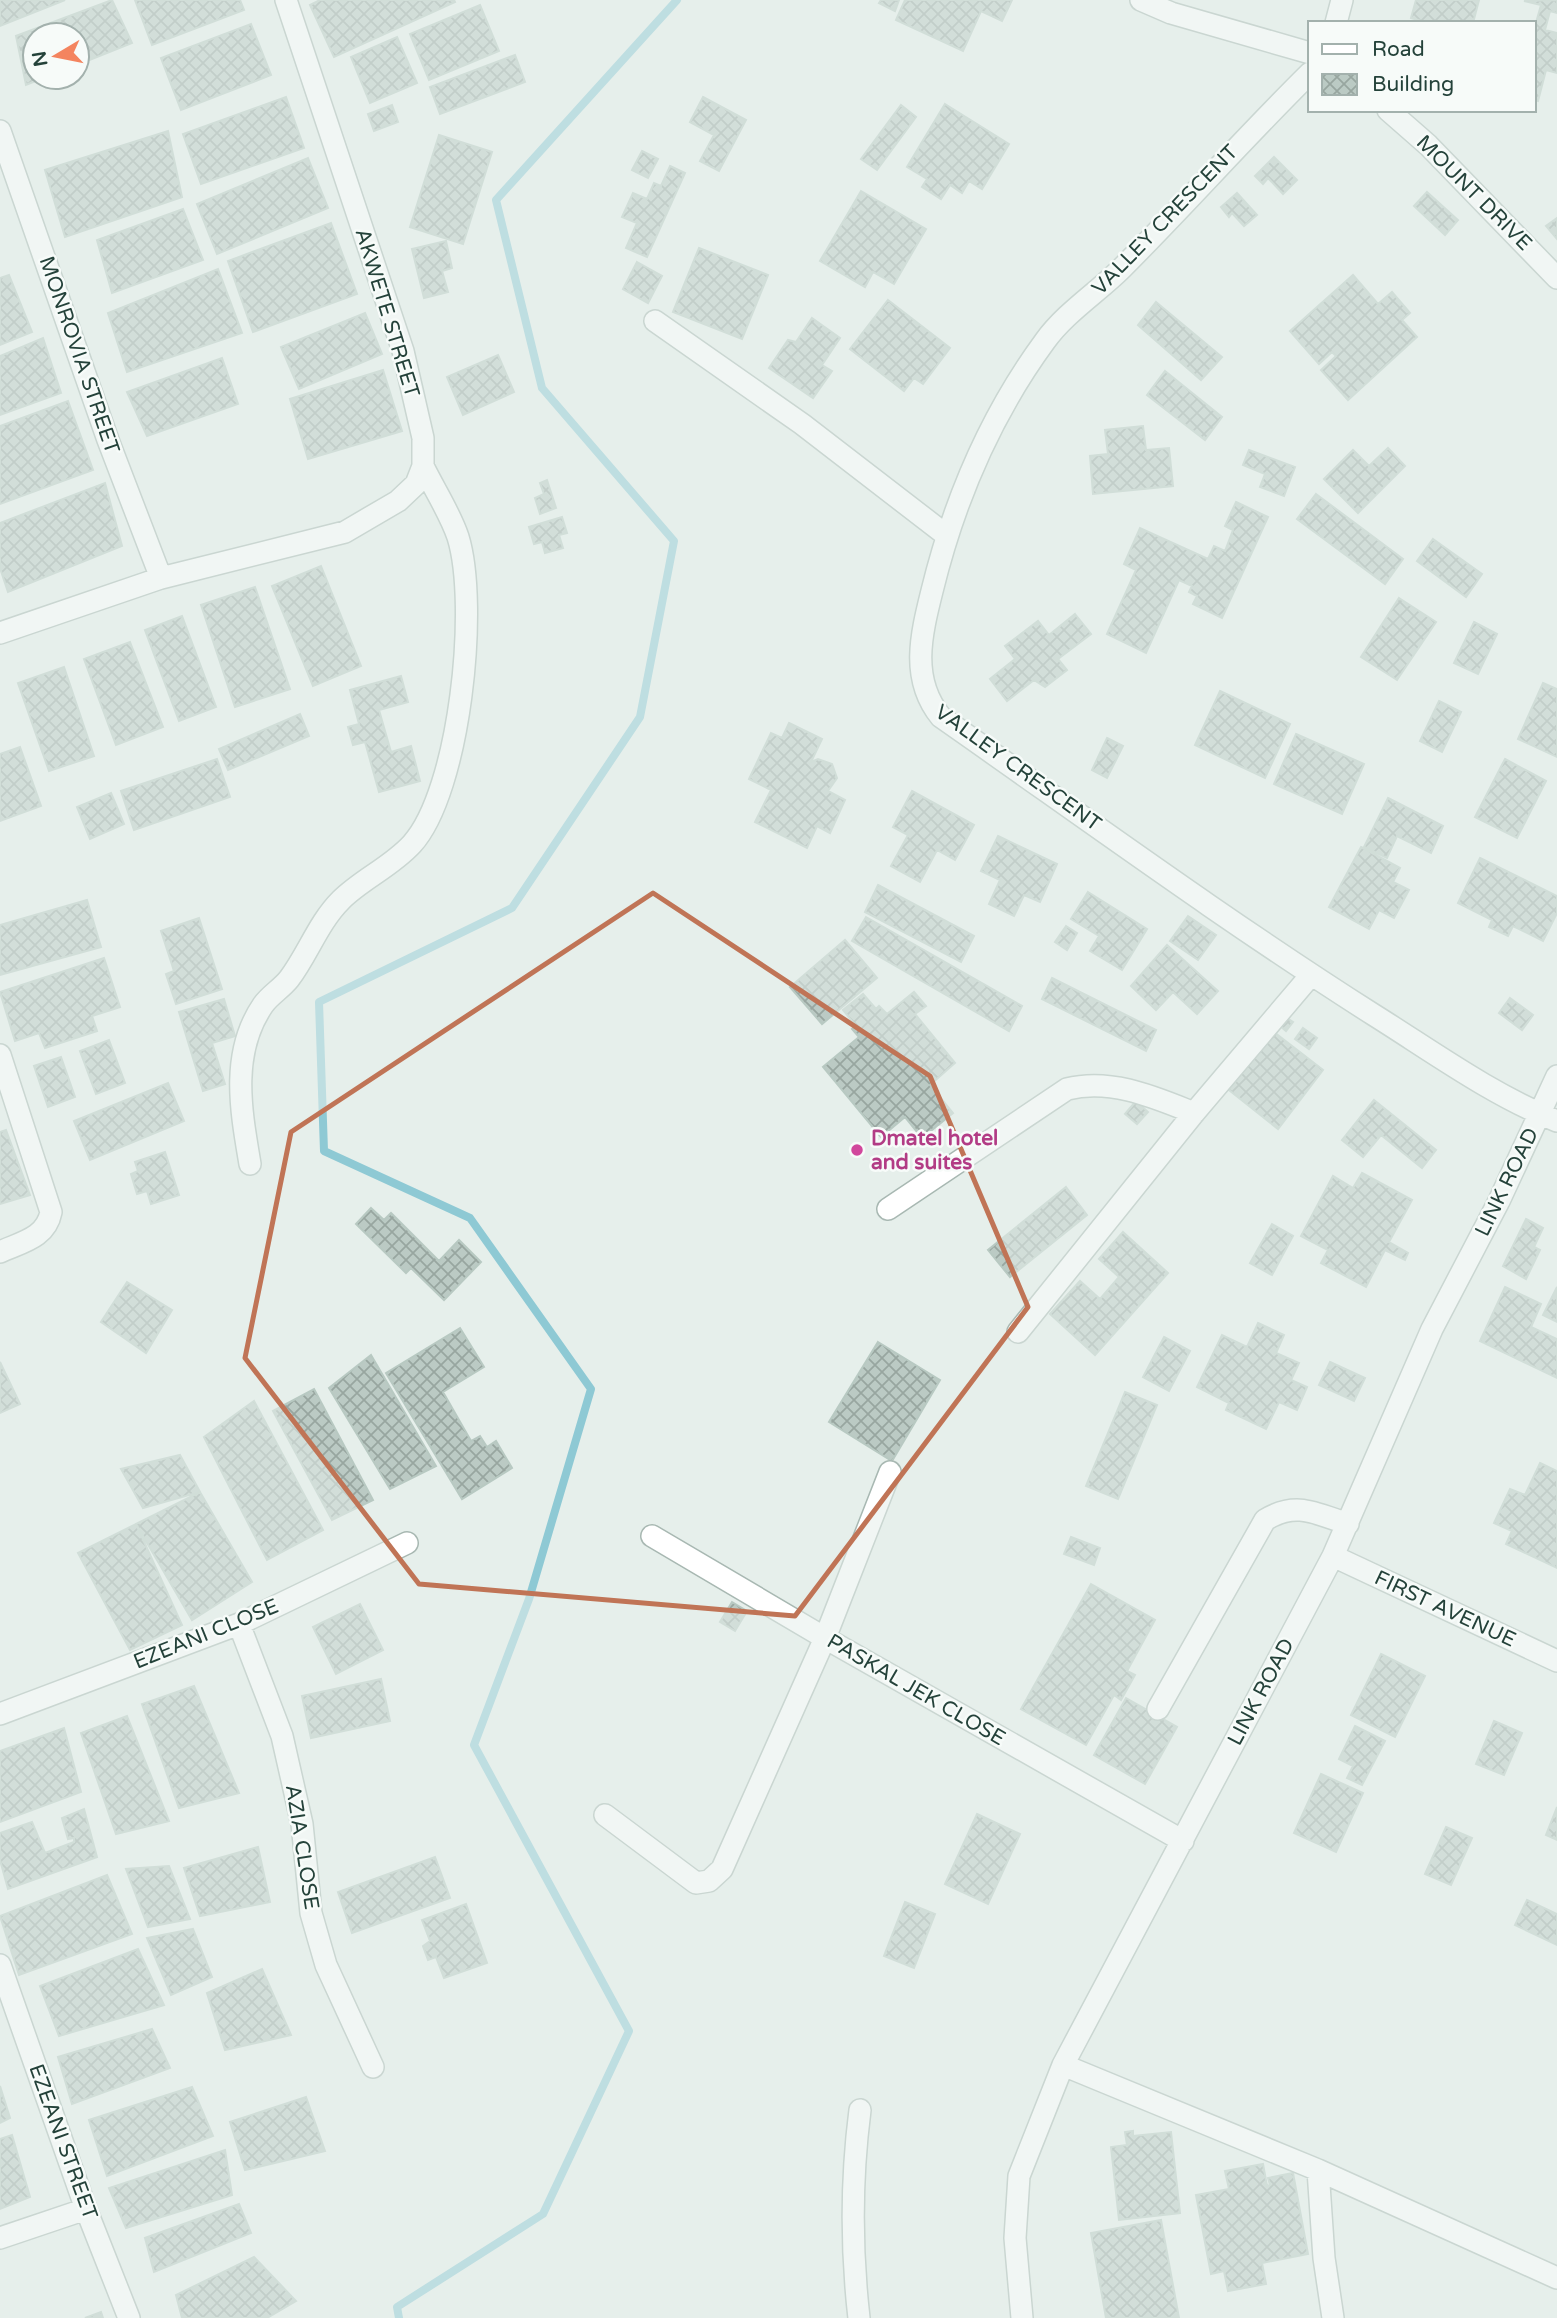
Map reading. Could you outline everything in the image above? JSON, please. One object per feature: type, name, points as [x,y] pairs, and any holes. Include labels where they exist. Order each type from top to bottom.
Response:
[{"type":"street","name":"AKWETE STREET","points":[[286,0],[403,351],[423,438],[423,466]]},
{"type":"street","points":[[1141,0],[1171,13],[1308,52]]},
{"type":"street","points":[[1337,21],[1342,0]]},
{"type":"street","name":"VALLEY CRESCENT","points":[[1308,75],[1220,162],[1122,268],[1047,338],[1006,399],[987,435],[946,536],[924,625],[921,677],[926,699],[941,716],[1311,975],[1481,1083],[1549,1118]]},
{"type":"street","name":"MOUNT DRIVE","points":[[1390,112],[1428,145],[1557,278]]},
{"type":"street","name":"MONROVIA STREET","points":[[0,131],[108,440],[161,578]]},
{"type":"street","points":[[655,321],[802,424],[946,536]]},
{"type":"street","points":[[0,633],[161,578],[345,532],[398,501],[416,484],[423,466]]},
{"type":"street","points":[[250,1164],[241,1113],[240,1069],[246,1039],[263,1005],[289,978],[309,943],[342,899],[413,844],[434,803],[457,733],[463,674],[464,571],[458,537],[423,466]]},
{"type":"street","points":[[1018,1332],[1194,1113],[1311,975]]},
{"type":"street","points":[[0,1055],[51,1212],[48,1224],[40,1234],[0,1252]]},
{"type":"street","name":"LINK ROAD","points":[[1022,2318],[1015,2238],[1019,2176],[1063,2065],[1333,1556],[1432,1329],[1549,1118],[1557,1076]]},
{"type":"street","points":[[888,1209],[1067,1088],[1083,1085],[1147,1094],[1194,1113]]},
{"type":"street","points":[[606,1815],[696,1883],[709,1881],[723,1869],[825,1638],[890,1472]]},
{"type":"street","points":[[1158,1709],[1265,1520],[1283,1509],[1303,1509],[1348,1524]]},
{"type":"street","name":"PASKAL JEK CLOSE","points":[[652,1536],[825,1638],[1183,1841]]},
{"type":"street","name":"EZEANI CLOSE","points":[[0,1714],[239,1624],[407,1543]]},
{"type":"street","name":"FIRST AVENUE","points":[[1333,1556],[1557,1661]]},
{"type":"street","name":"AZIA CLOSE","points":[[239,1624],[282,1736],[302,1824],[311,1913],[326,1965],[373,2067]]},
{"type":"street","name":"EZEANI STREET","points":[[0,1965],[86,2209],[129,2318]]},
{"type":"street","points":[[1063,2065],[1318,2170],[1557,2278]]},
{"type":"street","points":[[859,2318],[852,2238],[852,2171],[860,2110]]},
{"type":"street","points":[[1318,2170],[1324,2258],[1333,2318]]},
{"type":"street","points":[[0,2238],[86,2209]]},
{"type":"highlighted area","points":[[653,893],[930,1076],[1028,1307],[795,1616],[419,1584],[245,1358],[291,1132]]},
{"type":"building","points":[[0,0],[65,0],[0,26]]},
{"type":"building","points":[[112,0],[132,43],[91,59],[91,21],[56,21]]},
{"type":"building","points":[[135,0],[240,0],[244,10],[152,45]]},
{"type":"building","points":[[320,0],[455,2],[334,57],[310,5]]},
{"type":"building","points":[[881,0],[899,0],[895,11],[879,3]]},
{"type":"building","points":[[905,0],[1012,0],[1002,21],[981,11],[963,51],[896,20]]},
{"type":"building","points":[[1416,0],[1479,0],[1474,21],[1421,21],[1411,18]]},
{"type":"building","points":[[1557,0],[1557,13],[1550,11],[1545,30],[1557,33],[1557,73],[1546,70],[1538,101],[1536,23],[1541,5],[1524,1]]},
{"type":"building","points":[[480,5],[499,51],[429,80],[410,34]]},
{"type":"building","points":[[251,24],[271,75],[181,110],[161,58]]},
{"type":"building","points":[[21,34],[21,60],[16,36]]},
{"type":"building","points":[[397,37],[417,83],[370,103],[351,57]]},
{"type":"building","points":[[515,55],[525,82],[440,114],[430,87]]},
{"type":"building","points":[[286,97],[304,148],[201,184],[183,134]]},
{"type":"building","points":[[703,97],[746,120],[719,171],[700,161],[714,135],[690,122]]},
{"type":"building","points":[[945,104],[1009,144],[982,189],[969,181],[962,193],[950,185],[941,199],[922,187],[927,179],[907,167]]},
{"type":"building","points":[[392,105],[398,122],[374,131],[368,114]]},
{"type":"building","points":[[901,105],[916,117],[877,170],[861,159]]},
{"type":"building","points":[[168,131],[182,197],[65,237],[45,170]]},
{"type":"building","points":[[439,135],[492,152],[463,244],[410,227]]},
{"type":"building","points":[[642,151],[658,159],[648,178],[632,170]]},
{"type":"building","points":[[1274,157],[1297,180],[1283,194],[1268,178],[1263,184],[1255,176]]},
{"type":"building","points":[[308,158],[328,208],[217,254],[197,204]]},
{"type":"building","points":[[670,166],[685,173],[647,257],[626,248],[637,223],[622,217],[633,193],[647,199],[654,183],[661,186]]},
{"type":"building","points":[[861,191],[926,229],[894,284],[873,272],[865,287],[820,261]]},
{"type":"building","points":[[1427,192],[1458,220],[1445,235],[1414,206]]},
{"type":"building","points":[[1237,193],[1257,215],[1244,226],[1232,213],[1229,217],[1221,207]]},
{"type":"building","points":[[183,209],[203,260],[112,293],[97,240]]},
{"type":"building","points":[[1557,218],[1557,239],[1546,226]]},
{"type":"building","points":[[331,223],[357,294],[253,332],[228,261]]},
{"type":"building","points":[[446,241],[452,268],[442,271],[448,292],[424,298],[412,249]]},
{"type":"building","points":[[699,248],[768,275],[742,339],[673,312]]},
{"type":"building","points":[[637,262],[662,276],[648,303],[623,289]]},
{"type":"building","points":[[218,269],[242,333],[127,372],[108,313]]},
{"type":"building","points":[[9,275],[32,332],[0,345],[0,278]]},
{"type":"building","points":[[1353,275],[1378,304],[1392,292],[1410,313],[1402,320],[1417,337],[1348,400],[1321,370],[1336,356],[1332,352],[1319,364],[1290,331]]},
{"type":"building","points":[[888,300],[950,348],[923,384],[914,378],[904,391],[850,349]]},
{"type":"building","points":[[1156,302],[1222,357],[1201,380],[1138,325]]},
{"type":"building","points":[[365,313],[382,354],[299,389],[281,347]]},
{"type":"building","points":[[812,318],[840,338],[822,365],[832,371],[813,398],[769,368],[788,340],[796,342]]},
{"type":"building","points":[[43,338],[61,393],[0,415],[0,356]]},
{"type":"building","points":[[498,355],[514,392],[463,415],[447,377]]},
{"type":"building","points":[[222,358],[238,404],[147,436],[127,392]]},
{"type":"building","points":[[383,370],[402,431],[308,459],[290,399]]},
{"type":"building","points":[[1165,371],[1222,417],[1205,440],[1147,395]]},
{"type":"building","points":[[68,401],[93,470],[0,504],[0,426]]},
{"type":"building","points":[[1143,426],[1146,450],[1169,448],[1173,486],[1093,494],[1090,456],[1108,454],[1105,430]]},
{"type":"building","points":[[1388,448],[1405,466],[1358,513],[1324,479],[1353,450],[1369,466]]},
{"type":"building","points":[[1249,450],[1295,467],[1284,496],[1260,487],[1265,474],[1243,465]]},
{"type":"building","points":[[547,480],[556,508],[540,514],[535,498],[544,494],[540,483]]},
{"type":"building","points":[[105,483],[122,546],[8,592],[0,568],[0,523]]},
{"type":"building","points":[[1316,494],[1403,559],[1385,584],[1297,519]]},
{"type":"building","points":[[1236,502],[1268,517],[1222,618],[1193,604],[1197,596],[1189,592],[1192,586],[1179,580],[1146,653],[1107,634],[1136,570],[1124,564],[1140,528],[1208,559],[1214,546],[1225,551],[1233,530],[1225,526]]},
{"type":"building","points":[[562,517],[567,533],[559,535],[563,548],[545,553],[542,542],[534,544],[529,527]]},
{"type":"building","points":[[1433,539],[1482,574],[1466,597],[1417,561]]},
{"type":"building","points":[[321,566],[361,666],[313,686],[272,586]]},
{"type":"building","points":[[255,587],[290,689],[235,707],[201,605]]},
{"type":"building","points":[[1399,598],[1436,622],[1397,680],[1361,657]]},
{"type":"building","points":[[1075,614],[1091,634],[1058,659],[1067,670],[1045,687],[1034,680],[1007,701],[990,679],[1015,659],[1005,646],[1038,621],[1049,635]]},
{"type":"building","points":[[182,616],[216,707],[179,721],[145,630]]},
{"type":"building","points":[[1474,622],[1497,634],[1478,674],[1454,663]]},
{"type":"building","points":[[130,642],[163,727],[116,745],[84,659]]},
{"type":"building","points":[[64,667],[94,756],[49,771],[18,683]]},
{"type":"building","points":[[401,676],[408,702],[379,710],[391,752],[411,746],[420,781],[379,792],[365,742],[353,745],[348,727],[359,724],[350,690]]},
{"type":"building","points":[[1543,683],[1557,689],[1557,757],[1518,739]]},
{"type":"building","points":[[1220,691],[1290,724],[1265,778],[1195,745]]},
{"type":"building","points":[[1439,701],[1461,712],[1442,752],[1420,741]]},
{"type":"building","points":[[300,714],[309,736],[228,770],[219,749]]},
{"type":"building","points":[[789,723],[822,739],[811,762],[818,759],[832,764],[837,778],[828,791],[845,800],[830,833],[817,826],[807,848],[755,822],[771,790],[749,779],[771,733],[782,738]]},
{"type":"building","points":[[1296,734],[1364,764],[1342,814],[1274,784]]},
{"type":"building","points":[[1107,738],[1123,746],[1107,778],[1092,770]]},
{"type":"building","points":[[20,747],[41,806],[0,821],[0,754]]},
{"type":"building","points":[[217,759],[230,797],[134,830],[121,791]]},
{"type":"building","points":[[1505,759],[1546,781],[1517,838],[1475,817]]},
{"type":"building","points":[[912,791],[974,825],[955,860],[937,850],[920,882],[891,866],[908,835],[893,827]]},
{"type":"building","points":[[111,793],[124,824],[90,839],[77,807]]},
{"type":"building","points":[[1388,798],[1443,826],[1431,853],[1397,836],[1387,858],[1364,847]]},
{"type":"building","points":[[998,836],[1057,864],[1040,902],[1024,895],[1014,916],[989,904],[1000,880],[981,871]]},
{"type":"building","points":[[1361,847],[1400,868],[1393,882],[1409,890],[1394,918],[1379,910],[1369,929],[1329,907]]},
{"type":"building","points":[[1480,858],[1557,896],[1557,913],[1543,941],[1513,926],[1508,936],[1489,927],[1492,920],[1458,903]]},
{"type":"building","points":[[878,885],[974,936],[961,962],[865,912]]},
{"type":"building","points":[[1088,892],[1147,929],[1122,970],[1090,951],[1099,936],[1071,919]]},
{"type":"building","points":[[87,900],[101,947],[0,975],[0,925]]},
{"type":"building","points":[[1188,916],[1216,935],[1198,960],[1170,941]]},
{"type":"building","points":[[866,917],[1022,1006],[1009,1031],[852,941]]},
{"type":"building","points":[[199,918],[222,989],[176,1004],[166,974],[174,971],[161,931]]},
{"type":"building","points":[[1066,926],[1077,933],[1067,950],[1055,942]]},
{"type":"building","points":[[845,940],[877,978],[822,1024],[790,987]]},
{"type":"building","points":[[1167,945],[1218,991],[1197,1014],[1173,992],[1156,1010],[1131,986]]},
{"type":"building","points":[[104,958],[120,1007],[92,1016],[97,1031],[45,1048],[39,1033],[15,1041],[0,992]]},
{"type":"building","points":[[1052,978],[1156,1030],[1146,1051],[1042,999]]},
{"type":"building","points":[[914,992],[926,1006],[915,1014],[955,1063],[930,1085],[953,1113],[922,1138],[905,1117],[881,1137],[823,1067],[859,1037],[852,1029],[856,1026],[843,1010],[863,994],[876,1009],[879,1006],[887,1014]]},
{"type":"building","points":[[1510,998],[1533,1015],[1522,1030],[1499,1013]]},
{"type":"building","points":[[224,999],[235,1036],[212,1043],[225,1084],[203,1091],[179,1012]]},
{"type":"building","points":[[1284,1016],[1293,1022],[1286,1031],[1278,1024]]},
{"type":"building","points":[[1303,1028],[1317,1038],[1309,1049],[1295,1039]]},
{"type":"building","points":[[1274,1032],[1323,1070],[1278,1129],[1229,1090]]},
{"type":"building","points":[[109,1040],[125,1083],[96,1094],[80,1051]]},
{"type":"building","points":[[61,1057],[75,1097],[48,1107],[34,1066]]},
{"type":"building","points":[[168,1083],[184,1121],[90,1160],[74,1121]]},
{"type":"building","points":[[1374,1100],[1436,1150],[1422,1168],[1381,1135],[1363,1157],[1342,1140]]},
{"type":"building","points":[[1136,1101],[1148,1112],[1137,1124],[1125,1114]]},
{"type":"building","points":[[6,1130],[30,1195],[0,1204],[0,1132]]},
{"type":"building","points":[[165,1152],[179,1195],[151,1204],[147,1191],[137,1194],[131,1174],[138,1171],[135,1162]]},
{"type":"building","points":[[1362,1173],[1412,1200],[1389,1242],[1408,1253],[1405,1260],[1385,1250],[1366,1287],[1321,1263],[1328,1250],[1301,1236],[1333,1176],[1353,1188]]},
{"type":"building","points":[[1066,1187],[1087,1215],[1010,1277],[988,1250]]},
{"type":"building","points":[[371,1208],[384,1220],[391,1213],[439,1261],[459,1240],[481,1262],[444,1300],[411,1268],[406,1273],[356,1224]]},
{"type":"building","points":[[1526,1219],[1543,1228],[1534,1247],[1540,1250],[1526,1279],[1503,1266]]},
{"type":"building","points":[[1272,1224],[1293,1236],[1272,1275],[1250,1263]]},
{"type":"building","points":[[1123,1232],[1168,1273],[1095,1355],[1050,1314],[1080,1281],[1100,1299],[1119,1277],[1099,1259]]},
{"type":"building","points":[[127,1282],[172,1310],[146,1353],[101,1322]]},
{"type":"building","points":[[1505,1287],[1541,1304],[1531,1327],[1557,1339],[1557,1378],[1480,1341]]},
{"type":"building","points":[[1557,1287],[1557,1322],[1543,1315]]},
{"type":"building","points":[[1258,1323],[1284,1335],[1276,1353],[1299,1363],[1291,1380],[1307,1387],[1297,1410],[1279,1402],[1266,1429],[1226,1410],[1229,1403],[1197,1387],[1222,1335],[1247,1347]]},
{"type":"building","points":[[460,1328],[484,1367],[443,1392],[471,1441],[480,1436],[487,1447],[496,1441],[512,1468],[462,1499],[386,1373]]},
{"type":"building","points":[[1164,1337],[1190,1351],[1169,1391],[1143,1377]]},
{"type":"building","points":[[878,1342],[940,1380],[892,1461],[829,1422]]},
{"type":"building","points":[[371,1355],[436,1466],[390,1489],[329,1388]]},
{"type":"building","points":[[0,1362],[20,1404],[0,1413]]},
{"type":"building","points":[[1330,1362],[1365,1378],[1354,1401],[1319,1385]]},
{"type":"building","points":[[314,1389],[373,1500],[332,1520],[273,1411]]},
{"type":"building","points":[[1125,1392],[1157,1405],[1118,1499],[1086,1486]]},
{"type":"building","points":[[254,1401],[323,1530],[267,1560],[204,1437]]},
{"type":"building","points":[[180,1455],[200,1492],[143,1508],[121,1469]]},
{"type":"building","points":[[1540,1463],[1557,1471],[1557,1568],[1506,1544],[1512,1531],[1494,1523],[1510,1489],[1525,1495]]},
{"type":"building","points":[[200,1492],[252,1582],[192,1620],[136,1524]]},
{"type":"building","points":[[136,1524],[182,1625],[130,1650],[78,1553]]},
{"type":"building","points":[[1071,1537],[1100,1548],[1094,1565],[1064,1554]]},
{"type":"building","points":[[1091,1584],[1155,1620],[1127,1671],[1135,1675],[1121,1700],[1114,1695],[1086,1745],[1021,1709]]},
{"type":"building","points":[[732,1602],[747,1611],[735,1631],[720,1622]]},
{"type":"building","points":[[360,1604],[383,1650],[336,1674],[313,1627]]},
{"type":"building","points":[[1381,1654],[1425,1676],[1395,1737],[1351,1715]]},
{"type":"building","points":[[381,1679],[390,1721],[311,1738],[302,1696]]},
{"type":"building","points":[[194,1686],[239,1793],[179,1808],[142,1704]]},
{"type":"building","points":[[1126,1698],[1177,1727],[1145,1784],[1094,1755]]},
{"type":"building","points":[[127,1716],[169,1821],[116,1834],[81,1733]]},
{"type":"building","points":[[1494,1721],[1522,1733],[1504,1775],[1476,1764]]},
{"type":"building","points":[[1355,1726],[1385,1741],[1362,1785],[1347,1778],[1353,1766],[1339,1759]]},
{"type":"building","points":[[64,1728],[81,1792],[0,1822],[0,1751]]},
{"type":"building","points":[[1321,1774],[1363,1793],[1336,1852],[1294,1833]]},
{"type":"building","points":[[1557,1807],[1557,1840],[1546,1835]]},
{"type":"building","points":[[84,1809],[97,1857],[8,1889],[0,1860],[0,1833],[32,1822],[45,1853],[74,1842],[74,1838],[68,1839],[62,1818]]},
{"type":"building","points":[[977,1814],[1020,1834],[988,1904],[945,1884]]},
{"type":"building","points":[[1446,1827],[1472,1838],[1451,1885],[1425,1874]]},
{"type":"building","points":[[258,1847],[270,1902],[200,1916],[184,1868]]},
{"type":"building","points":[[435,1857],[450,1898],[352,1933],[338,1892]]},
{"type":"building","points":[[169,1866],[190,1919],[148,1927],[126,1869]]},
{"type":"building","points":[[107,1875],[132,1934],[19,1975],[0,1916]]},
{"type":"building","points":[[1527,1900],[1557,1914],[1557,1945],[1515,1925]]},
{"type":"building","points":[[905,1902],[935,1914],[914,1968],[884,1956]]},
{"type":"building","points":[[466,1904],[487,1963],[444,1978],[436,1957],[428,1960],[423,1946],[430,1941],[422,1920]]},
{"type":"building","points":[[193,1929],[212,1977],[171,1995],[147,1938]]},
{"type":"building","points":[[138,1949],[164,2005],[59,2036],[40,1986]]},
{"type":"building","points":[[262,1969],[291,2035],[225,2050],[207,1993]]},
{"type":"building","points":[[152,2029],[170,2068],[72,2104],[58,2057]]},
{"type":"building","points":[[0,2086],[10,2118],[0,2123]]},
{"type":"building","points":[[192,2087],[213,2136],[107,2176],[89,2120]]},
{"type":"building","points":[[306,2097],[325,2151],[245,2170],[230,2122]]},
{"type":"building","points":[[1133,2131],[1133,2136],[1171,2132],[1180,2213],[1119,2220],[1111,2147],[1127,2145],[1125,2132]]},
{"type":"building","points":[[12,2135],[30,2197],[0,2209],[0,2139]]},
{"type":"building","points":[[225,2150],[232,2195],[126,2228],[109,2188]]},
{"type":"building","points":[[1263,2164],[1267,2186],[1270,2185],[1268,2178],[1293,2173],[1308,2254],[1262,2263],[1266,2284],[1228,2291],[1224,2271],[1211,2274],[1196,2195],[1229,2189],[1225,2171]]},
{"type":"building","points":[[239,2204],[251,2233],[154,2272],[145,2238]]},
{"type":"building","points":[[1161,2220],[1179,2318],[1106,2318],[1091,2233]]},
{"type":"building","points":[[254,2257],[296,2301],[267,2318],[182,2318],[176,2295]]},
{"type":"building","points":[[101,2312],[103,2318],[85,2318]]},
{"type":"waterway","points":[[399,2318],[397,2307],[543,2214],[629,2031],[474,1745],[529,1599],[591,1389],[470,1218],[324,1151],[319,1002],[512,908],[640,717],[674,541],[542,388],[496,200],[677,0]]},
{"type":"place","name":"Dmatel hotel and suites","points":[[857,1150]]}]
